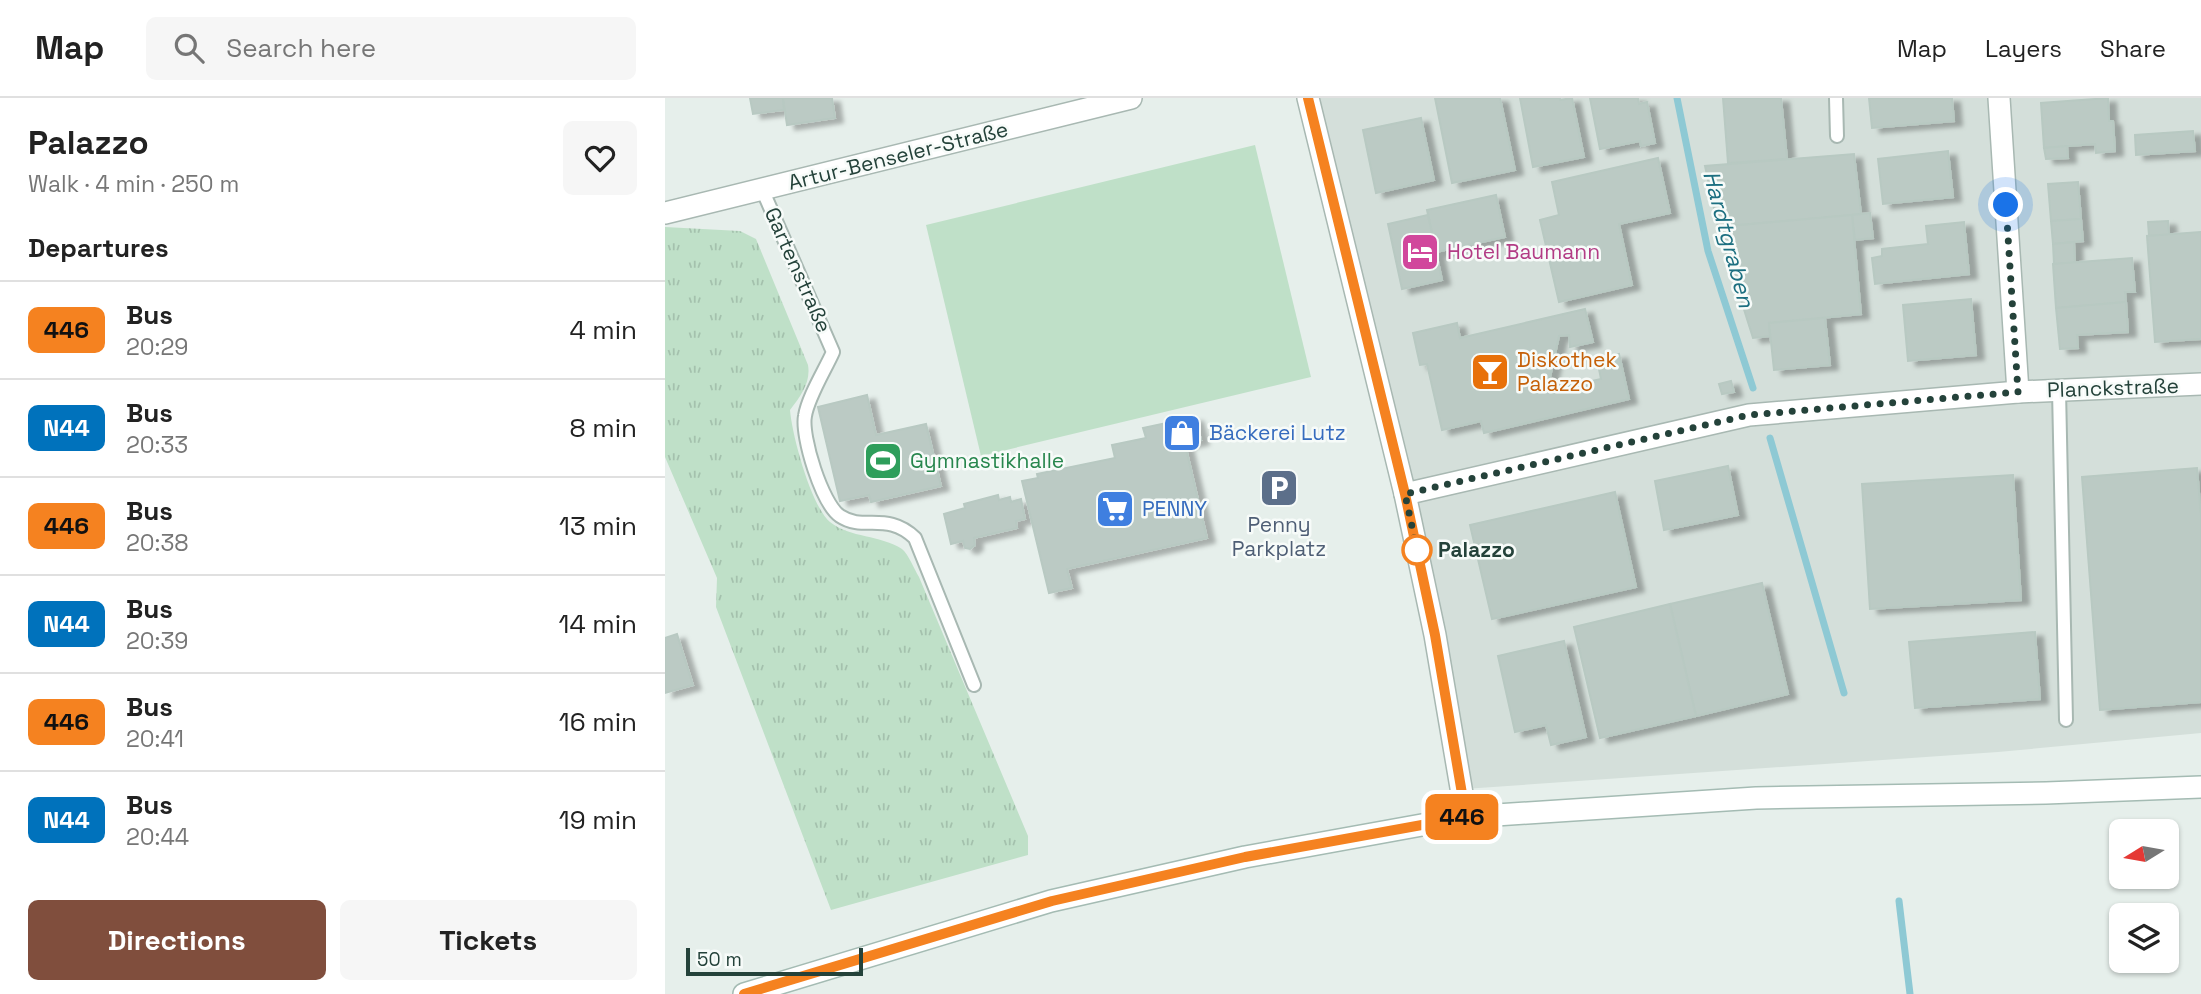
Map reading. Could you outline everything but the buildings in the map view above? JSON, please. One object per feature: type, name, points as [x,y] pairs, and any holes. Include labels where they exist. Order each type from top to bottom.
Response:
[{"type":"street","name":"Artur-Benseler-Straße","points":[[665,213],[1131,98]]},
{"type":"street","points":[[1308,98],[1405,494],[1435,635],[1466,817]]},
{"type":"street","points":[[1999,98],[2018,392]]},
{"type":"street","name":"Planckstraße","points":[[1405,494],[1749,415],[2018,392],[2201,384]]},
{"type":"street","points":[[744,994],[1052,901],[1245,857],[1466,817],[1756,798],[2046,793],[2201,787]]},
{"type":"lane","points":[[1836,98],[1837,136]]},
{"type":"lane","name":"Gartenstraße","points":[[762,189],[833,352],[804,417],[810,455],[823,495],[840,516],[859,521],[895,523],[915,538],[974,685]]},
{"type":"lane","points":[[2059,390],[2066,720]]},
{"type":"shaded area","points":[[1298,98],[2201,98],[2201,733],[1998,752],[1464,789]]},
{"type":"green space","points":[[1255,145],[1311,377],[981,456],[926,225]]},
{"type":"green space","points":[[665,227],[740,231],[756,239],[808,365],[807,383],[790,410],[794,436],[816,501],[823,514],[838,527],[894,544],[909,558],[1028,836],[1028,855],[831,910],[716,607],[717,578],[665,457]]},
{"type":"waterway","name":"Hardtgraben","points":[[1677,98],[1708,251],[1753,388]]},
{"type":"waterway","name":"Hardtgraben","points":[[1770,438],[1844,693]]},
{"type":"waterway","name":"Hardtgraben","points":[[1899,901],[1910,994]]},
{"type":"bus line","name":"446","points":[[744,994],[1052,901],[1245,857],[1466,817],[1435,635],[1405,494],[1308,98]]},
{"type":"place","name":"Hotel Baumann","points":[[1420,252]]},
{"type":"place","name":"Diskothek Palazzo","points":[[1490,372]]},
{"type":"place","name":"Bäckerei Lutz","points":[[1182,433]]},
{"type":"place","name":"Gymnastikhalle","points":[[883,461]]},
{"type":"place","name":"Penny Parkplatz","points":[[1279,488]]},
{"type":"place","name":"PENNY","points":[[1115,509]]},
{"type":"place","name":"Palazzo","points":[[1417,550]]},
{"type":"route","points":[[1417,550],[1405,494],[1749,415],[2018,392],[2006,205]]}]
